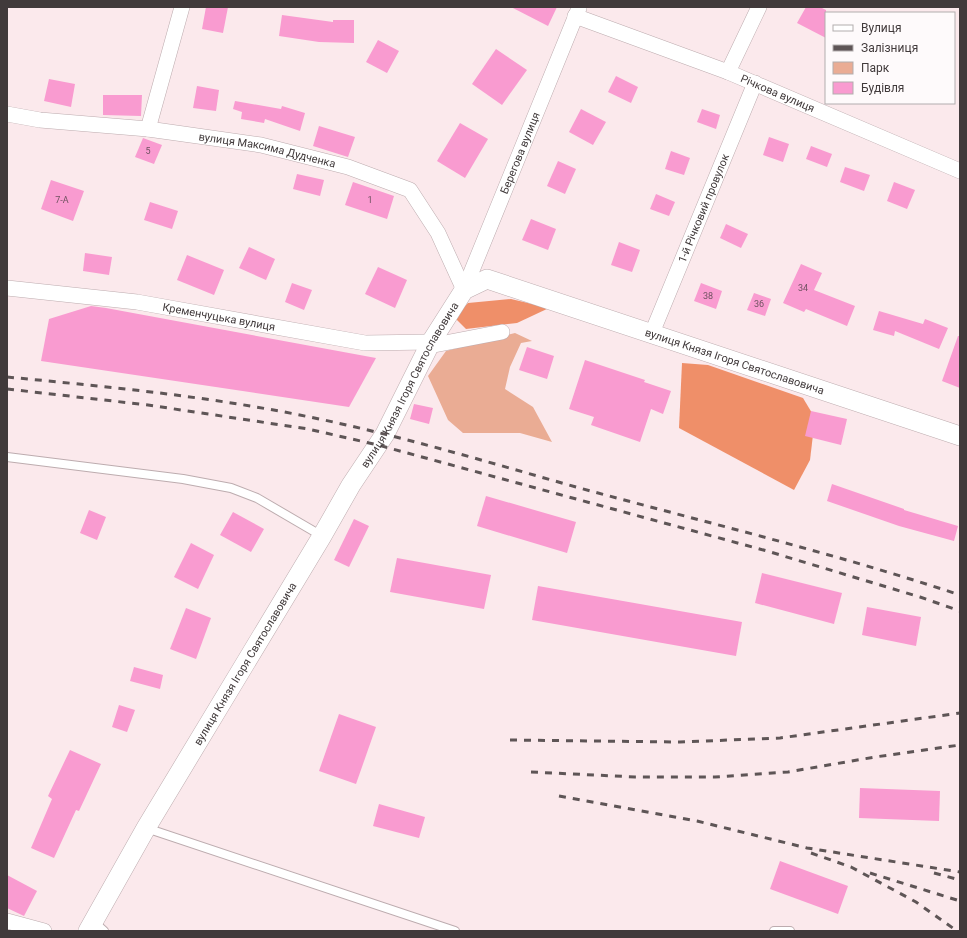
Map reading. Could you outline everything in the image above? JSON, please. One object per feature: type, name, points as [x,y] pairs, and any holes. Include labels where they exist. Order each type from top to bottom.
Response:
[{"type":"street","points":[[148,129],[182,7]]},
{"type":"street","name":"Річкова вулиця","points":[[759,7],[728,72],[960,171]]},
{"type":"street","name":"Берегова вулиця","points":[[464,290],[577,11],[728,72]]},
{"type":"street","name":"1-й Річковий провулок","points":[[652,333],[755,83]]},
{"type":"street","name":"вулиця Максима Дудченка","points":[[7,114],[40,120],[148,129],[261,145],[348,167],[410,190],[438,233],[464,290]]},
{"type":"street","name":"вулиця Князя Ігоря Святославовича","points":[[95,928],[146,828],[322,536],[351,485],[384,434],[430,344],[464,290],[487,279],[960,436]]},
{"type":"street","name":"Кременчуцька вулиця","points":[[7,288],[137,302],[365,343],[430,344],[502,332]]},
{"type":"street","points":[[7,921],[44,931]]},
{"type":"lane","points":[[7,456],[183,479],[231,488],[257,498],[322,536]]},
{"type":"lane","points":[[146,828],[455,931]]},
{"type":"lane","points":[[774,931],[790,931]]},
{"type":"green space","points":[[515,333],[532,341],[521,343],[510,367],[505,389],[533,407],[552,442],[520,433],[463,433],[448,420],[428,376],[446,351]]},
{"type":"shaded area","points":[[511,299],[549,308],[517,323],[466,329],[454,317],[468,303]]},
{"type":"shaded area","points":[[682,363],[708,365],[803,398],[815,418],[810,460],[794,490],[679,428]]},
{"type":"building","points":[[206,7],[228,7],[223,33],[202,29]]},
{"type":"building","points":[[511,7],[557,7],[548,26]]},
{"type":"building","points":[[806,7],[820,7],[826,10],[825,37],[797,23]]},
{"type":"building","points":[[282,15],[333,22],[333,20],[354,20],[354,43],[319,42],[279,36]]},
{"type":"building","points":[[378,40],[399,51],[387,73],[366,62]]},
{"type":"building","points":[[496,49],[527,70],[502,105],[472,84]]},
{"type":"building","points":[[616,76],[638,87],[631,103],[608,92]]},
{"type":"building","points":[[49,79],[75,84],[71,107],[44,101]]},
{"type":"building","points":[[197,86],[219,90],[216,111],[193,108]]},
{"type":"building","points":[[103,95],[142,95],[141,116],[103,115]]},
{"type":"building","points":[[235,101],[281,109],[282,106],[305,113],[300,131],[265,119],[264,123],[241,119],[242,112],[233,109]]},
{"type":"building","points":[[581,109],[606,122],[593,145],[569,132]]},
{"type":"building","points":[[702,109],[720,115],[716,129],[697,122]]},
{"type":"building","points":[[460,123],[488,139],[465,178],[437,161]]},
{"type":"building","points":[[319,126],[355,137],[348,157],[313,146]]},
{"type":"building","points":[[769,137],[789,144],[783,162],[763,155]]},
{"type":"building","points":[[143,138],[162,145],[154,164],[135,157]]},
{"type":"building","points":[[811,146],[832,154],[827,167],[806,159]]},
{"type":"building","points":[[671,151],[690,158],[684,175],[665,169]]},
{"type":"building","points":[[558,161],[576,169],[565,194],[547,186]]},
{"type":"building","points":[[845,167],[870,175],[864,191],[840,182]]},
{"type":"building","points":[[297,174],[324,180],[320,196],[293,189]]},
{"type":"building","points":[[51,180],[84,191],[73,221],[41,209]]},
{"type":"building","points":[[353,182],[394,196],[387,219],[345,205]]},
{"type":"building","points":[[894,182],[915,190],[907,209],[887,201]]},
{"type":"building","points":[[656,194],[675,202],[669,216],[650,209]]},
{"type":"building","points":[[150,202],[178,211],[172,229],[144,220]]},
{"type":"building","points":[[531,219],[556,229],[548,250],[522,240]]},
{"type":"building","points":[[726,224],[748,234],[741,248],[720,238]]},
{"type":"building","points":[[619,242],[640,250],[632,272],[611,265]]},
{"type":"building","points":[[249,247],[275,259],[266,280],[239,268]]},
{"type":"building","points":[[85,253],[112,257],[109,275],[83,271]]},
{"type":"building","points":[[187,255],[224,270],[214,295],[177,280]]},
{"type":"building","points":[[801,264],[822,273],[814,290],[855,306],[847,326],[806,309],[804,312],[783,303]]},
{"type":"building","points":[[378,267],[407,280],[395,308],[365,294]]},
{"type":"building","points":[[292,283],[312,290],[304,310],[285,302]]},
{"type":"building","points":[[701,283],[722,291],[716,309],[694,301]]},
{"type":"building","points":[[754,293],[771,299],[765,316],[747,310]]},
{"type":"building","points":[[91,306],[376,358],[349,407],[41,361],[49,319]]},
{"type":"building","points":[[879,311],[923,324],[925,319],[948,328],[939,349],[895,331],[894,336],[873,330]]},
{"type":"building","points":[[958,336],[960,336],[960,388],[942,381]]},
{"type":"building","points":[[527,347],[554,356],[547,379],[519,370]]},
{"type":"building","points":[[585,360],[645,380],[644,382],[671,391],[663,414],[651,409],[640,442],[591,425],[594,417],[569,409]]},
{"type":"building","points":[[414,404],[433,408],[429,424],[410,419]]},
{"type":"building","points":[[811,411],[847,419],[841,445],[805,436]]},
{"type":"building","points":[[832,484],[904,510],[958,526],[954,541],[899,526],[827,501]]},
{"type":"building","points":[[486,496],[576,522],[567,553],[477,526]]},
{"type":"building","points":[[89,510],[106,517],[97,540],[80,533]]},
{"type":"building","points":[[233,512],[264,529],[251,552],[220,535]]},
{"type":"building","points":[[354,519],[369,526],[349,567],[334,560]]},
{"type":"building","points":[[191,543],[214,555],[198,589],[174,577]]},
{"type":"building","points":[[397,558],[491,575],[484,609],[390,592]]},
{"type":"building","points":[[762,573],[842,593],[834,624],[755,603]]},
{"type":"building","points":[[538,586],[742,622],[736,656],[532,620]]},
{"type":"building","points":[[867,607],[921,617],[916,646],[862,635]]},
{"type":"building","points":[[186,608],[211,618],[196,659],[170,649]]},
{"type":"building","points":[[134,667],[163,675],[160,689],[130,681]]},
{"type":"building","points":[[119,705],[135,710],[127,732],[112,727]]},
{"type":"building","points":[[339,714],[376,727],[356,784],[319,771]]},
{"type":"building","points":[[70,750],[101,764],[79,811],[76,810],[54,858],[31,848],[52,799],[48,796]]},
{"type":"building","points":[[860,788],[940,791],[939,821],[859,818]]},
{"type":"building","points":[[379,804],[425,817],[419,838],[373,826]]},
{"type":"building","points":[[780,861],[848,886],[838,914],[770,889]]},
{"type":"building","points":[[7,875],[37,891],[24,916],[7,908]]},
{"type":"railway","points":[[7,377],[163,393],[297,414],[377,432],[769,538],[865,565],[960,595]]},
{"type":"railway","points":[[7,389],[148,405],[308,429],[378,445],[767,551],[920,597],[960,611]]},
{"type":"railway","points":[[510,740],[680,742],[780,738],[960,713]]},
{"type":"railway","points":[[531,772],[635,777],[715,777],[788,772],[875,757],[960,745]]},
{"type":"railway","points":[[559,796],[697,821],[807,848],[960,872]]},
{"type":"railway","points":[[811,853],[851,867],[916,902],[957,931]]},
{"type":"railway","points":[[870,873],[960,901]]},
{"type":"railway","points":[[934,873],[960,880]]}]
